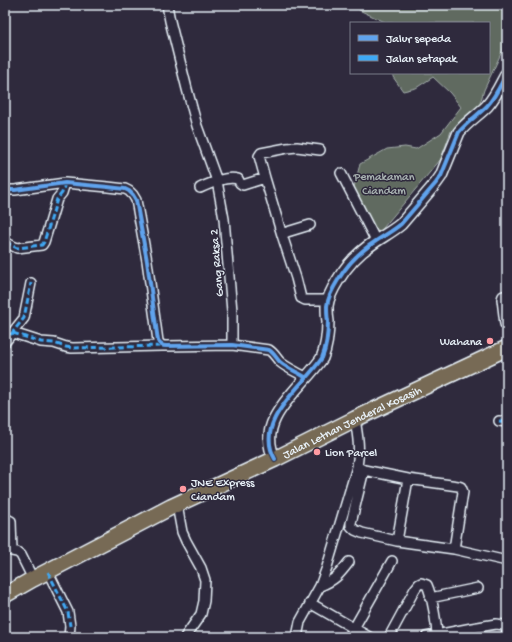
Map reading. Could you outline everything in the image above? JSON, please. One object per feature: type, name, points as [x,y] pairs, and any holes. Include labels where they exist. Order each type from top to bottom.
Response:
[{"type":"highway","name":"Jalan Letnan Jenderal Kosasih","points":[[5,595],[177,505],[507,348]]},
{"type":"street","name":"Gang Raksa 2","points":[[167,5],[197,126],[217,181],[224,218],[232,311],[232,345]]},
{"type":"street","points":[[275,459],[269,441],[271,426],[279,411],[305,377],[319,362],[324,352],[327,339],[327,306],[333,288],[351,261],[359,252],[402,224],[436,183],[441,176],[459,132],[487,106],[498,91],[507,73]]},
{"type":"street","points":[[320,150],[292,147],[260,153],[259,156],[301,298],[305,300],[328,300]]},
{"type":"street","points":[[341,173],[376,240]]},
{"type":"street","points":[[200,188],[217,181],[236,178],[243,185],[265,178]]},
{"type":"street","points":[[5,190],[65,183],[129,190],[136,200],[147,261],[158,341],[162,346]]},
{"type":"street","points":[[5,244],[9,244],[17,248],[42,245],[57,199],[62,193],[65,183]]},
{"type":"street","points":[[282,235],[310,225]]},
{"type":"street","points":[[5,342],[24,318],[31,283]]},
{"type":"street","points":[[507,295],[502,297],[505,324],[507,326]]},
{"type":"street","points":[[13,333],[41,342],[54,343],[72,348],[232,345],[269,350],[282,363],[305,377]]},
{"type":"street","points":[[355,419],[359,438],[360,468],[351,526],[355,530],[397,541],[454,549],[507,561]]},
{"type":"street","points":[[360,468],[408,479],[458,486],[462,489],[463,492],[454,549]]},
{"type":"street","points":[[297,637],[300,622],[320,586],[360,468]]},
{"type":"street","points":[[397,541],[408,479]]},
{"type":"street","points":[[177,505],[182,532],[201,568],[205,580],[205,596],[201,614],[185,637]]},
{"type":"street","points":[[5,518],[11,521],[12,551],[21,555],[33,579]]},
{"type":"street","points":[[349,637],[392,561]]},
{"type":"street","points":[[320,586],[336,577],[349,562]]},
{"type":"street","points":[[48,572],[68,612],[70,626],[69,637]]},
{"type":"street","points":[[388,637],[415,589],[422,583],[427,585],[437,636]]},
{"type":"street","points":[[430,598],[478,588]]},
{"type":"street","points":[[310,603],[369,637]]},
{"type":"street","points":[[426,637],[472,632],[496,624],[504,625],[507,630],[507,637]]},
{"type":"green space","name":"Pemakaman Ciandam","points":[[363,5],[507,5],[507,39],[484,90],[478,110],[451,131],[441,159],[378,234],[354,187],[360,164],[387,149],[405,147],[416,149],[441,133],[461,107],[450,93],[433,77],[416,88],[403,91],[393,77],[393,74],[490,74],[490,22],[385,22],[359,10]]},
{"type":"waterway","points":[[5,17],[5,33]]},
{"type":"marked path","points":[[5,244],[9,244],[17,248],[42,245],[57,199],[62,193],[65,183]]},
{"type":"marked path","points":[[5,342],[24,318],[31,283]]},
{"type":"marked path","points":[[13,333],[41,342],[54,343],[72,348],[162,346]]},
{"type":"marked path","points":[[499,421],[507,422]]},
{"type":"marked path","points":[[48,572],[68,612],[70,626]]},
{"type":"cycle path","points":[[275,459],[270,445],[270,431],[275,418],[283,405],[322,358],[327,335],[327,306],[336,283],[354,258],[401,224],[436,183],[441,176],[459,132],[490,102],[507,73]]},
{"type":"cycle path","points":[[5,190],[65,183],[125,189],[129,191],[136,200],[147,261],[158,341],[160,344],[166,346],[232,345],[269,350],[283,364],[305,377]]},
{"type":"place","name":"Wahana","points":[[490,341]]},
{"type":"place","name":"Lion Parcel","points":[[317,452]]},
{"type":"place","name":"JNE Express Ciandam","points":[[183,489]]}]
